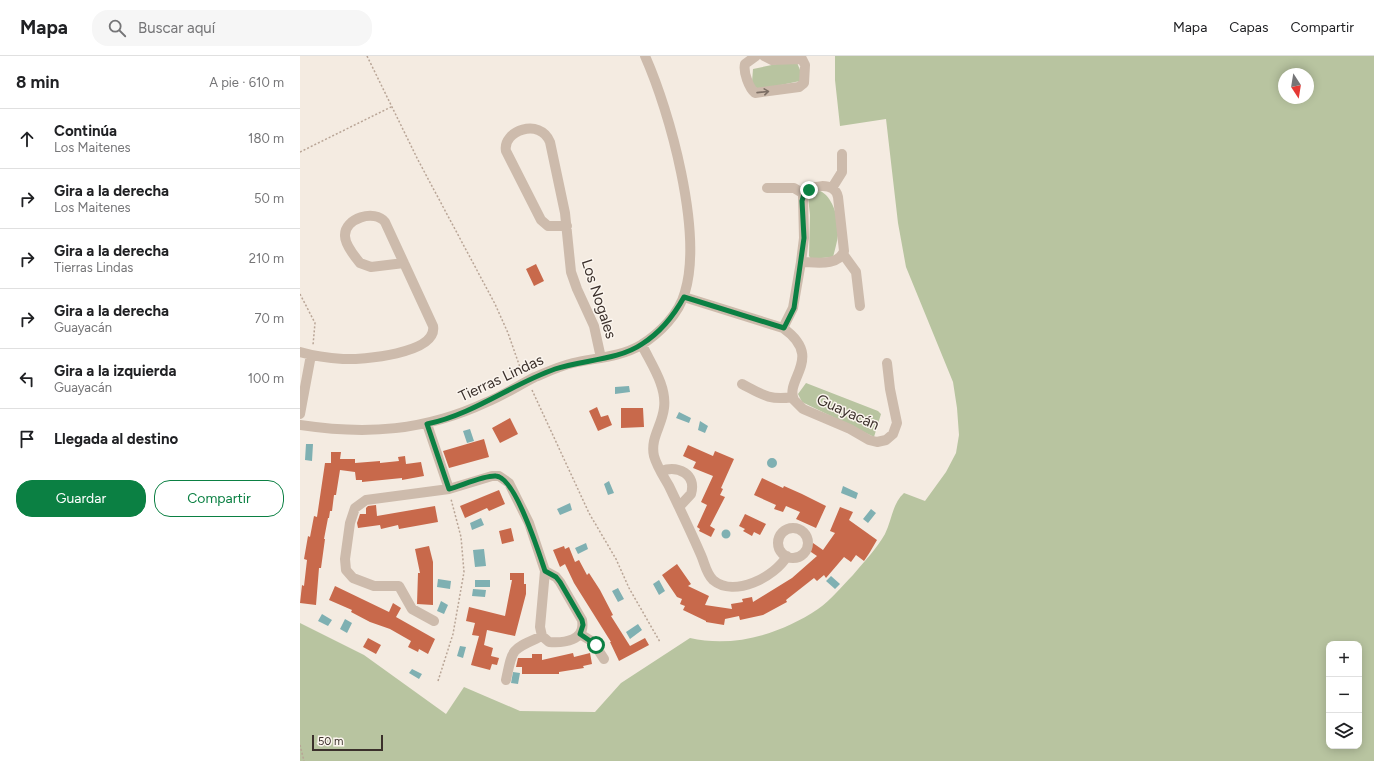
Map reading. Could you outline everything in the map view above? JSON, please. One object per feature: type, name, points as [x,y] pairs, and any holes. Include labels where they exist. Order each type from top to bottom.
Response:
[{"type":"street","name":"Tierras Lindas","points":[[300,425],[367,431],[427,424],[450,418],[489,402],[527,381],[553,370],[627,351],[642,345],[667,323],[684,297],[688,281],[690,258],[687,211],[683,182],[660,95],[645,56]]},
{"type":"street","points":[[756,56],[745,64],[751,88],[755,93],[799,87],[804,83],[805,65],[802,59],[772,60],[764,56]]},
{"type":"street","name":"Los Nogales","points":[[567,226],[548,226],[541,220],[506,152],[505,145],[508,139],[526,129],[538,128],[545,133],[548,138],[567,226],[571,272],[594,326],[601,358]]},
{"type":"street","points":[[832,188],[842,172],[842,154]]},
{"type":"street","points":[[784,328],[794,308],[801,262],[804,238],[802,204],[804,194],[809,190],[823,186],[832,188],[836,191],[838,197],[844,247],[842,254],[840,258],[833,261],[801,262]]},
{"type":"street","points":[[767,188],[794,188],[804,194]]},
{"type":"street","points":[[300,352],[342,359],[371,358],[415,347],[429,339],[433,333],[433,326],[404,263],[385,222],[380,217],[374,215],[363,217],[348,226],[345,234],[346,240],[360,264],[371,267],[404,263]]},
{"type":"street","points":[[842,254],[856,272],[860,306]]},
{"type":"street","points":[[684,297],[784,328],[796,340],[803,359],[802,370],[792,390],[792,397],[778,399],[770,398],[742,384]]},
{"type":"street","points":[[642,345],[664,392],[663,413],[652,446],[655,461],[679,507],[708,573],[719,584],[735,586],[754,582],[775,571],[787,556]]},
{"type":"street","points":[[300,414],[311,355]]},
{"type":"street","name":"Guayacán","points":[[792,397],[796,403],[804,409],[844,426],[869,440],[877,442],[886,440],[895,430],[897,418],[891,396],[887,362]]},
{"type":"street","points":[[427,424],[449,489]]},
{"type":"street","points":[[661,471],[670,469],[680,470],[692,480],[691,494],[679,507]]},
{"type":"street","points":[[434,621],[412,609],[399,586],[374,586],[353,578],[346,570],[344,560],[351,518],[355,508],[362,502],[388,495],[449,489],[492,476],[499,476],[506,480],[530,528],[545,571],[540,627],[542,636],[545,640],[553,642],[573,640],[580,634],[583,625],[582,620],[560,582],[556,577],[545,571]]},
{"type":"street","points":[[580,634],[596,645],[604,659]]},
{"type":"street","points":[[506,680],[511,656],[515,649],[542,636]]},
{"type":"path","points":[[366,56],[391,107],[495,304],[508,333],[522,373]]},
{"type":"path","points":[[300,152],[391,107]]},
{"type":"path","points":[[300,294],[315,324],[311,355]]},
{"type":"path","points":[[532,390],[589,513],[660,642]]},
{"type":"path","points":[[438,681],[453,634],[464,572],[461,537],[449,489]]},
{"type":"path","points":[[300,745],[304,761]]},
{"type":"green space","points":[[835,56],[1374,56],[1374,761],[300,761],[300,623],[364,655],[446,714],[464,687],[520,711],[595,712],[621,683],[690,638],[707,641],[740,640],[773,632],[804,618],[832,597],[870,555],[885,534],[897,502],[904,493],[925,501],[946,472],[956,453],[959,435],[953,382],[906,267],[898,223],[886,119],[840,126],[835,80]]},
{"type":"green space","points":[[796,60],[800,70],[800,81],[757,90],[752,82],[753,69]]},
{"type":"green space","points":[[820,191],[829,198],[835,210],[838,223],[838,235],[833,257],[811,259],[809,256],[810,215],[808,197],[812,193]]},
{"type":"green space","points":[[806,383],[878,411],[881,414],[874,437],[802,402],[798,394]]},
{"type":"water","points":[[629,386],[630,392],[615,394],[615,387]]},
{"type":"water","points":[[679,412],[691,418],[689,423],[676,418]]},
{"type":"water","points":[[700,421],[708,426],[705,433],[698,430]]},
{"type":"water","points":[[470,429],[474,441],[467,443],[463,431]]},
{"type":"water","points":[[306,444],[313,444],[312,461],[305,460]]},
{"type":"water","points":[[772,458],[777,463],[772,468],[767,463]]},
{"type":"water","points":[[609,481],[614,493],[608,495],[604,484]]},
{"type":"water","points":[[843,486],[858,493],[856,499],[841,493]]},
{"type":"water","points":[[570,503],[572,510],[560,515],[557,509]]},
{"type":"water","points":[[871,509],[876,513],[868,523],[863,519]]},
{"type":"water","points":[[481,518],[484,525],[472,530],[470,523]]},
{"type":"water","points":[[724,530],[728,530],[730,534],[728,538],[724,538],[722,536],[722,532]]},
{"type":"water","points":[[586,543],[588,549],[578,554],[575,548]]},
{"type":"water","points":[[484,549],[486,566],[475,567],[473,550]]},
{"type":"water","points":[[831,576],[840,584],[835,589],[826,581]]},
{"type":"water","points":[[438,579],[451,581],[450,589],[437,587]]},
{"type":"water","points":[[475,580],[490,580],[490,587],[475,587]]},
{"type":"water","points":[[659,580],[665,591],[659,595],[653,584]]},
{"type":"water","points":[[618,588],[624,599],[618,602],[612,591]]},
{"type":"water","points":[[473,589],[486,590],[485,597],[472,596]]},
{"type":"water","points":[[441,601],[448,605],[444,614],[437,611]]},
{"type":"water","points":[[322,614],[332,620],[328,626],[318,621]]},
{"type":"water","points":[[345,619],[352,623],[347,633],[340,629]]},
{"type":"water","points":[[638,624],[642,630],[630,639],[626,632]]},
{"type":"water","points":[[460,646],[466,647],[463,658],[457,656]]},
{"type":"water","points":[[412,669],[422,674],[419,679],[409,673]]},
{"type":"water","points":[[513,672],[520,673],[518,684],[511,683]]},
{"type":"building","points":[[536,264],[544,281],[534,286],[526,269]]},
{"type":"building","points":[[597,407],[601,417],[608,415],[612,425],[598,431],[589,411]]},
{"type":"building","points":[[621,408],[643,408],[644,427],[621,428]]},
{"type":"building","points":[[510,418],[518,434],[500,443],[492,428]]},
{"type":"building","points":[[484,439],[489,457],[449,468],[443,451]]},
{"type":"building","points":[[688,445],[713,456],[715,451],[734,459],[721,488],[723,489],[720,495],[725,497],[710,526],[715,529],[711,537],[699,531],[700,529],[697,527],[707,505],[701,502],[713,476],[693,468],[696,462],[683,456]]},
{"type":"building","points":[[331,452],[341,452],[340,459],[355,459],[355,463],[399,461],[398,457],[405,456],[406,464],[421,462],[424,476],[402,480],[402,478],[362,482],[362,480],[356,480],[355,472],[340,470],[336,495],[334,495],[332,511],[330,511],[328,518],[324,539],[321,568],[319,568],[316,605],[300,603],[302,585],[304,586],[307,560],[304,559],[308,536],[310,537],[314,516],[317,517],[325,463],[331,463]]},
{"type":"building","points":[[762,478],[783,488],[784,486],[826,506],[816,528],[796,519],[800,512],[786,506],[783,512],[774,509],[776,505],[754,495]]},
{"type":"building","points":[[499,490],[505,504],[489,511],[487,508],[465,518],[460,506]]},
{"type":"building","points":[[376,505],[377,516],[435,506],[438,522],[399,529],[398,525],[381,529],[380,525],[358,528],[357,523],[360,514],[366,514],[366,508],[368,506]]},
{"type":"building","points":[[840,507],[853,512],[849,520],[877,540],[864,561],[856,555],[851,562],[844,557],[826,578],[824,575],[817,581],[814,578],[786,600],[787,602],[763,615],[740,620],[739,616],[725,619],[724,625],[706,622],[683,610],[685,606],[680,604],[682,599],[677,597],[662,575],[677,564],[691,584],[688,586],[709,596],[705,605],[732,609],[731,604],[743,602],[742,599],[752,597],[753,602],[792,578],[817,556],[808,550],[813,543],[823,550],[835,533],[830,531]]},
{"type":"building","points":[[745,514],[766,524],[760,535],[754,532],[752,536],[743,531],[745,529],[739,526]]},
{"type":"building","points":[[511,528],[514,541],[502,544],[499,531]]},
{"type":"building","points":[[429,546],[433,562],[433,605],[417,604],[418,573],[420,573],[415,549]]},
{"type":"building","points":[[564,546],[565,549],[569,547],[575,562],[579,560],[587,575],[589,573],[613,615],[611,616],[630,646],[645,638],[649,645],[619,661],[611,642],[574,583],[565,564],[560,567],[553,550]]},
{"type":"building","points":[[510,573],[524,573],[524,584],[526,584],[526,594],[515,636],[487,630],[484,645],[493,648],[491,656],[499,658],[497,665],[492,664],[490,670],[471,665],[479,636],[472,635],[475,623],[466,621],[469,607],[505,616],[512,580],[510,580]]},
{"type":"building","points":[[335,586],[389,612],[393,603],[401,608],[396,617],[435,639],[428,654],[419,649],[418,652],[408,647],[411,641],[390,629],[370,622],[351,612],[352,610],[329,600]]},
{"type":"building","points":[[368,638],[381,645],[376,654],[363,647]]},
{"type":"building","points":[[573,653],[574,657],[590,653],[592,664],[583,666],[584,668],[559,672],[559,674],[522,674],[522,667],[516,667],[518,658],[532,658],[532,654],[542,654],[542,660]]},
{"type":"route","points":[[596,645],[588,638],[580,634],[583,625],[582,620],[560,582],[556,577],[545,571],[532,532],[509,483],[499,476],[492,476],[449,489],[427,424],[450,418],[489,402],[527,381],[553,370],[627,351],[642,345],[671,319],[684,297],[784,328],[794,308],[804,238],[802,201],[804,194],[809,190]]}]
